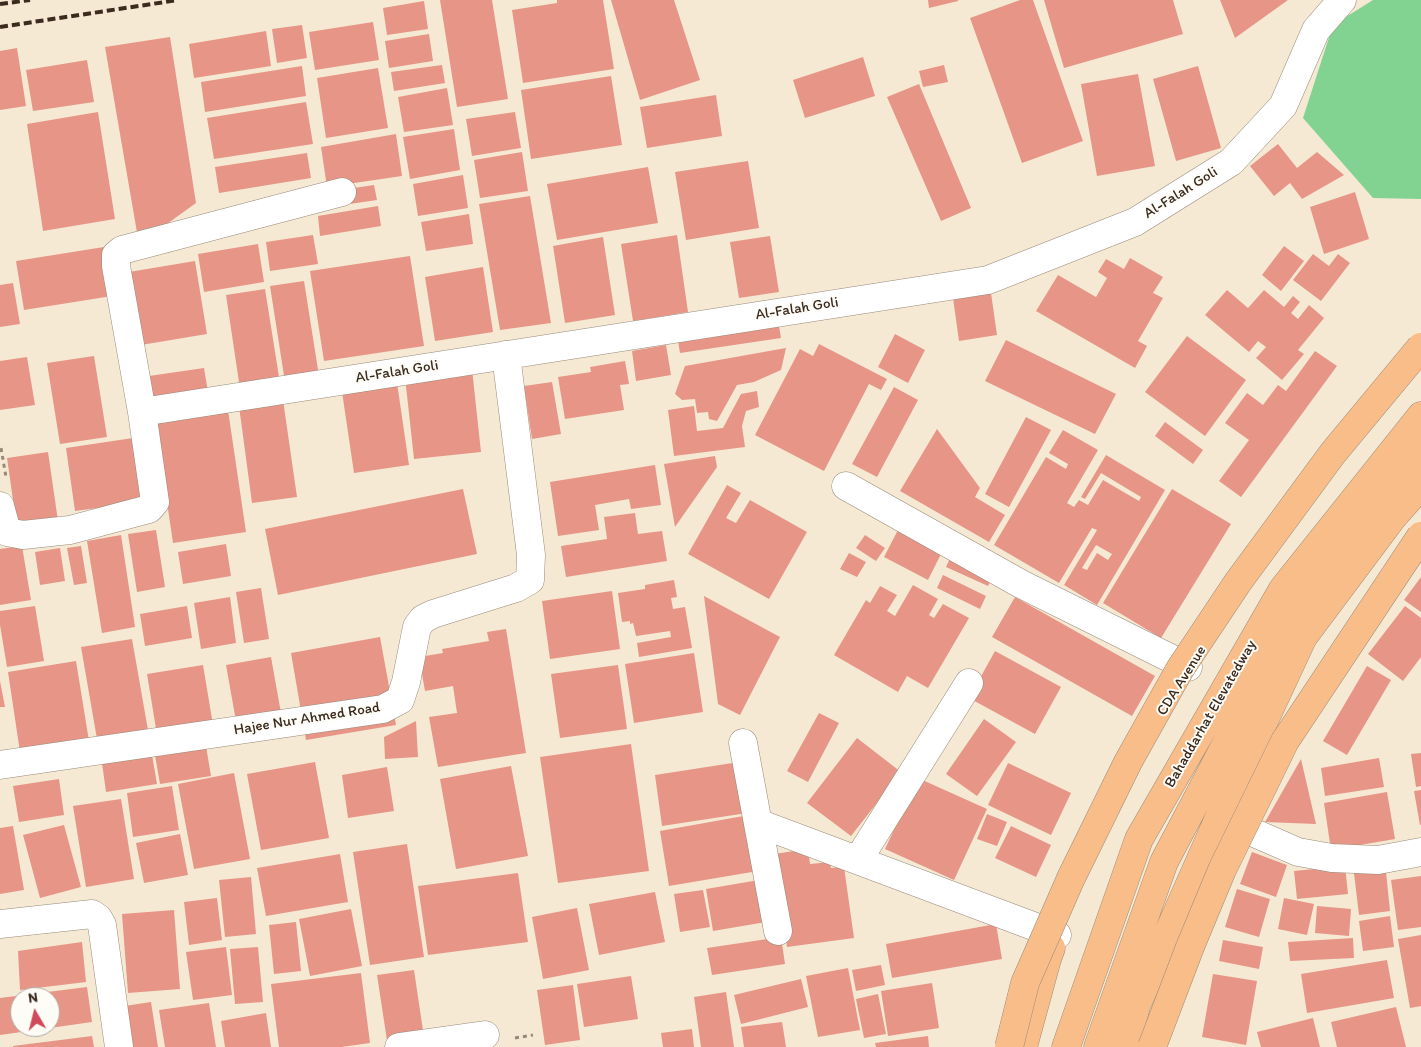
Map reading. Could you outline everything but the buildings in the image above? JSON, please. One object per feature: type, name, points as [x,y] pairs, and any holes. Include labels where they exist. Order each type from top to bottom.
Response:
[{"type":"main road","points":[[1009,1047],[1024,983],[1070,878],[1128,762],[1180,669],[1238,582],[1333,453],[1421,347]]},
{"type":"main road","name":"CDA Avenue","points":[[1023,1047],[1046,959],[1150,733],[1188,667],[1304,509],[1421,359]]},
{"type":"main road","name":"Bahaddarhat Elevatedway","points":[[1066,1047],[1139,839],[1283,589],[1421,416]]},
{"type":"main road","name":"Bahaddarhat Elevatedway","points":[[1098,1047],[1164,862],[1302,602],[1421,452]]},
{"type":"main road","points":[[1126,1047],[1136,1006],[1219,818],[1303,637],[1392,518],[1421,486]]},
{"type":"main road","points":[[1152,1047],[1222,870],[1285,741],[1421,536]]},
{"type":"street","name":"Al-Falah Goli","points":[[142,412],[988,280],[1135,222],[1231,162],[1283,106],[1316,30],[1342,0]]},
{"type":"street","points":[[0,506],[7,532],[24,535],[70,530],[149,509],[155,502],[155,490],[116,266],[116,255],[122,250],[342,192]]},
{"type":"street","name":"Hajee Nur Ahmed Road","points":[[0,765],[383,709],[400,700],[406,682],[417,627],[423,619],[433,614],[516,588],[530,580],[531,555],[506,355]]},
{"type":"street","points":[[846,486],[1021,584],[1188,667]]},
{"type":"street","points":[[858,860],[969,683]]},
{"type":"street","points":[[743,743],[778,931]]},
{"type":"street","points":[[1219,818],[1298,852],[1332,858],[1378,860],[1421,852]]},
{"type":"street","points":[[758,823],[1057,935]]},
{"type":"street","points":[[0,924],[92,914],[98,918],[102,925],[119,1047]]},
{"type":"street","points":[[399,1047],[485,1035]]},
{"type":"green space","points":[[1373,0],[1421,0],[1421,199],[1373,198],[1303,118],[1333,25]]},
{"type":"railway","points":[[0,4],[30,0]]},
{"type":"railway","points":[[0,27],[178,0]]}]
